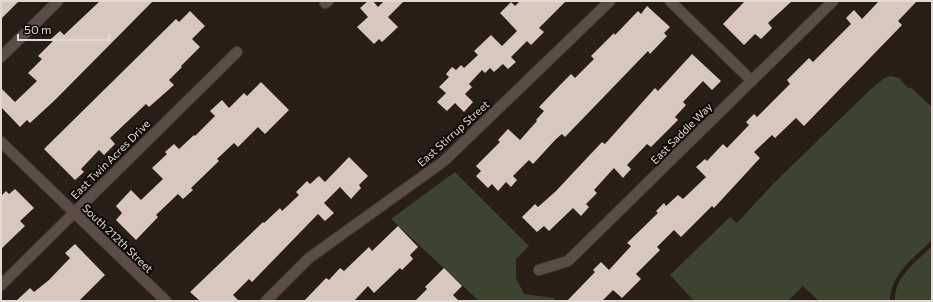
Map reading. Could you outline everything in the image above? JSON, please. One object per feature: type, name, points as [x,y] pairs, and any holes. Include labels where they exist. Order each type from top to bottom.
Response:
[{"type":"street","points":[[1,57],[58,1]]},
{"type":"street","name":"East Stirrup Street","points":[[266,301],[309,258],[444,161],[610,1]]},
{"type":"street","points":[[670,1],[752,81]]},
{"type":"street","name":"East Saddle Way","points":[[539,270],[568,262],[833,1]]},
{"type":"street","name":"East Twin Acres Drive","points":[[1,285],[237,52]]},
{"type":"street","name":"South 212th Street","points":[[1,142],[166,301]]},
{"type":"green space","points":[[890,76],[899,78],[909,89],[910,87],[932,107],[932,240],[904,267],[894,283],[890,301],[819,301],[803,286],[788,301],[694,301],[670,275],[730,217],[737,223],[774,183],[871,89],[883,79]]},
{"type":"green space","points":[[455,172],[529,246],[516,259],[516,278],[524,294],[554,298],[556,301],[479,301],[391,219]]},
{"type":"green space","points":[[932,246],[932,301],[895,301],[898,285],[902,277],[907,270]]},
{"type":"building","points":[[1,1],[19,1],[1,19]]},
{"type":"building","points":[[100,1],[153,1],[55,100],[30,123],[27,120],[20,127],[1,107],[1,88],[15,102],[37,81],[28,73],[42,59],[38,56],[53,41],[51,39],[60,31],[64,35]]},
{"type":"building","points":[[368,1],[373,1],[378,7],[384,1],[404,1],[388,17],[398,27],[382,42],[379,39],[374,44],[357,27],[368,17],[360,8]]},
{"type":"building","points":[[520,1],[566,1],[539,28],[544,32],[531,45],[527,41],[511,57],[516,62],[508,69],[503,64],[494,72],[490,68],[485,73],[482,70],[469,84],[472,87],[465,94],[473,102],[464,112],[455,103],[447,111],[437,102],[446,93],[439,87],[449,77],[446,74],[452,67],[456,70],[461,65],[464,68],[478,55],[474,51],[491,35],[502,46],[517,31],[500,13],[511,2],[515,6]]},
{"type":"building","points":[[745,1],[792,1],[768,23],[772,28],[761,39],[755,34],[744,45],[723,24]]},
{"type":"building","points":[[879,1],[917,1],[898,21],[902,25],[804,126],[796,118],[775,138],[772,135],[754,152],[760,158],[714,208],[712,206],[681,237],[674,230],[657,247],[660,250],[636,274],[641,279],[622,298],[613,290],[602,301],[567,301],[595,272],[593,270],[601,262],[609,270],[631,246],[627,243],[658,213],[656,211],[664,203],[666,206],[678,195],[683,199],[706,177],[696,167],[705,159],[707,161],[723,144],[727,148],[749,125],[746,122],[754,114],[757,117],[790,84],[787,80],[809,58],[813,62],[851,24],[846,18],[854,10],[862,19]]},
{"type":"building","points":[[647,6],[670,27],[664,33],[667,36],[650,54],[648,51],[565,137],[562,134],[556,139],[533,164],[529,160],[513,176],[517,180],[511,187],[506,182],[498,191],[492,184],[488,188],[476,176],[481,171],[476,166],[500,142],[498,140],[508,129],[520,140],[544,111],[539,107],[571,74],[575,78],[594,59],[591,56],[614,33],[615,35],[638,11],[641,14]]},
{"type":"building","points":[[190,11],[205,26],[192,39],[200,47],[169,80],[174,85],[149,107],[146,104],[110,138],[115,144],[104,155],[99,150],[81,169],[84,172],[75,180],[44,149],[176,19],[179,22]]},
{"type":"building","points":[[692,54],[721,81],[712,90],[703,81],[683,102],[686,105],[675,117],[678,120],[651,147],[647,144],[627,165],[631,169],[623,178],[614,168],[594,190],[597,193],[586,204],[589,207],[581,216],[573,208],[549,231],[544,226],[537,232],[522,217],[535,204],[538,207],[556,191],[602,142],[605,144],[655,88],[658,91]]},
{"type":"building","points":[[261,82],[289,110],[265,134],[258,127],[238,147],[234,143],[217,159],[219,161],[191,188],[193,190],[183,199],[178,194],[156,215],[158,217],[136,240],[116,220],[122,213],[116,206],[131,190],[141,200],[163,179],[152,168],[167,154],[165,152],[174,144],[179,149],[194,135],[195,136],[215,116],[210,111],[222,100],[229,108],[244,93],[247,96]]},
{"type":"building","points":[[349,157],[368,176],[359,185],[361,188],[351,199],[340,187],[324,203],[334,213],[325,221],[318,214],[252,282],[249,279],[233,295],[239,301],[200,301],[190,292],[263,222],[264,223],[280,208],[282,211],[299,195],[296,192],[307,181],[310,184],[319,176],[325,182]]},
{"type":"building","points":[[15,189],[34,208],[20,221],[25,226],[1,249],[1,196],[6,191],[9,194]]},
{"type":"building","points":[[398,226],[418,247],[410,255],[413,259],[402,270],[400,268],[374,293],[368,286],[354,301],[304,301],[326,278],[329,280],[340,268],[344,271],[369,247],[372,251]]},
{"type":"building","points":[[75,244],[105,275],[79,301],[16,301],[30,288],[34,292],[49,280],[70,258],[65,253]]},
{"type":"building","points":[[444,268],[462,286],[453,295],[459,301],[415,301],[427,289],[425,287]]}]
